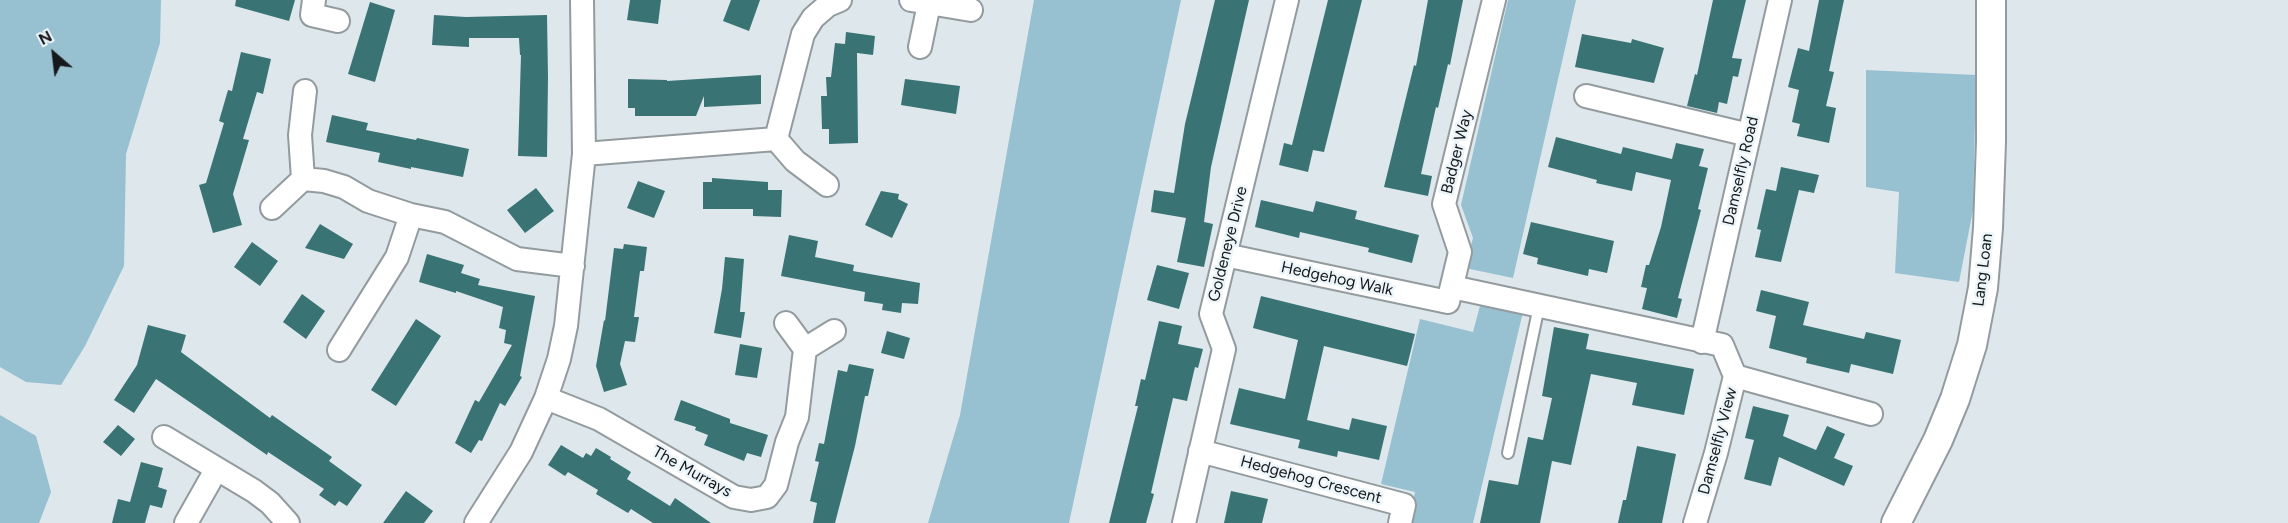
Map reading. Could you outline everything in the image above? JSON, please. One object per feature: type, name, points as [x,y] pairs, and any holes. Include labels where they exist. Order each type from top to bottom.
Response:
[{"type":"street","points":[[314,0],[312,15],[338,21]]},
{"type":"street","points":[[476,523],[521,452],[546,398],[559,359],[573,266],[584,154],[582,0]]},
{"type":"street","points":[[776,139],[803,34],[813,18],[828,5],[840,0]]},
{"type":"street","name":"Goldeneye Drive","points":[[1184,523],[1224,349],[1211,314],[1287,0]]},
{"type":"street","name":"Badger Way","points":[[1450,295],[1460,252],[1444,204],[1494,0]]},
{"type":"street","name":"Damselfly Road","points":[[1702,342],[1780,0]]},
{"type":"street","name":"Lang Loan","points":[[1896,523],[1938,440],[1955,399],[1972,345],[1983,288],[1991,141],[1991,0]]},
{"type":"street","points":[[920,47],[920,2],[971,10]]},
{"type":"street","points":[[303,179],[300,135],[306,91]]},
{"type":"street","points":[[1586,96],[1749,135]]},
{"type":"street","points":[[584,154],[776,139]]},
{"type":"street","points":[[776,139],[795,161],[827,185]]},
{"type":"street","points":[[272,207],[303,179],[324,181],[344,187],[368,201],[411,215],[445,222],[517,259],[573,266]]},
{"type":"street","points":[[339,350],[397,258],[411,215]]},
{"type":"street","name":"Hedgehog Walk","points":[[1225,255],[1450,295],[1539,306],[1702,342]]},
{"type":"street","points":[[786,322],[805,349],[834,331]]},
{"type":"street","name":"Damselfly View","points":[[1695,523],[1716,453],[1735,376],[1722,345],[1702,342]]},
{"type":"street","name":"The Murrays","points":[[546,398],[599,419],[734,497],[751,500],[767,497],[776,485],[787,442],[797,417],[805,349]]},
{"type":"street","points":[[1735,376],[1871,414]]},
{"type":"street","points":[[164,437],[270,502],[288,523]]},
{"type":"street","name":"Hedgehog Crescent","points":[[1200,451],[1404,505],[1400,523]]},
{"type":"street","points":[[186,523],[216,470]]},
{"type":"lane","points":[[1508,453],[1539,306]]},
{"type":"shaded area","points":[[0,0],[161,0],[160,43],[126,154],[124,266],[85,346],[61,385],[26,382],[0,367]]},
{"type":"shaded area","points":[[1034,0],[1181,0],[1069,523],[928,523],[960,415]]},
{"type":"shaded area","points":[[1508,0],[1576,0],[1513,278],[1465,268],[1473,238],[1461,205]]},
{"type":"shaded area","points":[[1866,70],[1976,75],[1973,210],[1959,282],[1895,273],[1899,192],[1866,187]]},
{"type":"shaded area","points":[[1481,302],[1523,312],[1473,523],[1408,523],[1415,492],[1381,484],[1420,319],[1473,332]]},
{"type":"shaded area","points":[[0,415],[36,436],[51,492],[39,523],[0,523]]},
{"type":"building","points":[[236,0],[295,0],[289,21],[235,6]]},
{"type":"building","points":[[630,0],[661,0],[658,24],[627,20]]},
{"type":"building","points":[[731,0],[760,0],[749,31],[723,21]]},
{"type":"building","points":[[1215,0],[1249,0],[1211,167],[1204,222],[1213,224],[1204,267],[1177,262],[1186,218],[1151,212],[1154,190],[1174,193],[1185,124]]},
{"type":"building","points":[[1328,0],[1362,0],[1324,152],[1313,150],[1308,172],[1279,165],[1284,143],[1292,145]]},
{"type":"building","points":[[1428,0],[1463,0],[1450,65],[1448,64],[1438,108],[1436,107],[1421,174],[1432,176],[1428,196],[1384,187],[1414,65],[1416,66]]},
{"type":"building","points":[[1713,0],[1746,0],[1732,58],[1742,59],[1738,77],[1733,76],[1727,104],[1719,102],[1717,113],[1687,106],[1695,74],[1697,75]]},
{"type":"building","points":[[1819,0],[1844,0],[1829,71],[1834,72],[1826,106],[1836,108],[1829,143],[1797,136],[1800,124],[1792,122],[1799,90],[1788,87],[1798,48],[1809,51]]},
{"type":"building","points":[[370,2],[395,10],[375,82],[348,74]]},
{"type":"building","points":[[434,15],[466,17],[547,15],[547,157],[518,156],[521,55],[519,38],[469,38],[469,47],[432,45]]},
{"type":"building","points":[[846,32],[875,36],[873,55],[857,53],[858,143],[829,144],[829,129],[822,129],[821,96],[827,96],[826,77],[831,77],[835,43],[845,44]]},
{"type":"building","points":[[1582,34],[1631,43],[1632,39],[1664,48],[1654,83],[1575,67]]},
{"type":"building","points":[[241,52],[271,59],[263,94],[257,92],[243,139],[249,140],[233,194],[242,225],[213,233],[199,185],[206,183],[224,123],[219,121],[228,90],[232,91]]},
{"type":"building","points":[[761,75],[761,104],[704,107],[704,96],[696,116],[635,116],[635,108],[628,108],[628,79],[667,81]]},
{"type":"building","points":[[905,79],[960,86],[956,114],[901,105]]},
{"type":"building","points":[[332,115],[368,123],[366,130],[469,149],[463,177],[378,162],[380,153],[326,142]]},
{"type":"building","points":[[1556,137],[1621,154],[1623,147],[1672,159],[1676,143],[1704,149],[1699,166],[1708,168],[1698,209],[1701,210],[1678,298],[1682,299],[1677,318],[1642,309],[1647,288],[1641,287],[1646,265],[1649,265],[1661,227],[1671,180],[1636,172],[1632,191],[1596,183],[1597,180],[1548,167]]},
{"type":"building","points":[[1781,167],[1819,175],[1814,193],[1799,190],[1781,262],[1755,257],[1761,230],[1757,229],[1766,189],[1776,191]]},
{"type":"building","points":[[712,178],[768,182],[768,190],[782,190],[781,217],[753,216],[753,209],[703,209],[703,182],[712,182]]},
{"type":"building","points":[[638,181],[665,191],[654,218],[627,208]]},
{"type":"building","points":[[536,188],[554,211],[525,233],[507,210]]},
{"type":"building","points":[[881,191],[899,194],[898,199],[908,204],[892,238],[865,225]]},
{"type":"building","points":[[1261,200],[1313,212],[1316,201],[1357,211],[1355,219],[1419,235],[1412,263],[1368,252],[1369,248],[1300,232],[1299,238],[1255,227]]},
{"type":"building","points":[[1531,222],[1614,241],[1607,273],[1589,269],[1588,276],[1537,264],[1538,258],[1523,254]]},
{"type":"building","points":[[320,224],[353,244],[344,259],[305,248]]},
{"type":"building","points":[[789,235],[818,241],[815,257],[854,265],[853,271],[920,283],[918,304],[902,303],[901,313],[882,310],[883,304],[864,301],[865,292],[781,276]]},
{"type":"building","points":[[252,242],[278,261],[260,286],[234,267]]},
{"type":"building","points":[[624,244],[647,247],[644,271],[640,271],[634,317],[639,317],[635,342],[625,341],[620,364],[627,385],[604,392],[596,366],[605,321],[614,248],[623,249]]},
{"type":"building","points":[[427,254],[464,265],[461,273],[480,279],[478,285],[535,296],[520,376],[522,377],[505,406],[500,403],[482,441],[479,440],[471,453],[455,443],[475,400],[479,402],[512,345],[504,343],[506,330],[499,328],[503,307],[456,291],[456,293],[419,282]]},
{"type":"building","points":[[725,257],[744,259],[740,312],[745,312],[741,338],[714,333]]},
{"type":"building","points":[[1157,265],[1189,273],[1179,309],[1147,300]]},
{"type":"building","points":[[1761,290],[1809,302],[1803,325],[1864,339],[1866,332],[1901,340],[1893,374],[1851,364],[1849,373],[1806,363],[1807,358],[1769,348],[1776,316],[1756,311]]},
{"type":"building","points":[[302,294],[325,311],[306,339],[283,322]]},
{"type":"building","points":[[1261,296],[1415,334],[1407,366],[1324,346],[1307,420],[1349,430],[1352,418],[1387,426],[1379,460],[1338,451],[1337,457],[1298,448],[1300,440],[1230,424],[1239,388],[1285,399],[1298,340],[1253,328]]},
{"type":"building","points":[[416,319],[441,336],[396,406],[371,390]]},
{"type":"building","points":[[1159,321],[1182,326],[1178,344],[1203,349],[1198,368],[1195,367],[1187,401],[1173,398],[1146,523],[1109,523],[1138,406],[1135,406],[1141,379],[1145,380]]},
{"type":"building","points":[[148,325],[186,335],[181,352],[270,418],[272,415],[332,457],[329,461],[362,485],[347,506],[339,501],[335,506],[319,495],[324,489],[268,452],[267,455],[156,379],[134,413],[114,400],[137,365]]},
{"type":"building","points":[[1554,327],[1589,334],[1586,349],[1694,369],[1684,415],[1632,405],[1637,383],[1591,374],[1571,465],[1552,461],[1540,523],[1480,523],[1489,480],[1518,485],[1528,437],[1543,440],[1552,398],[1542,396]]},
{"type":"building","points":[[887,331],[910,338],[904,359],[881,353]]},
{"type":"building","points":[[740,344],[762,348],[757,378],[735,375]]},
{"type":"building","points":[[849,364],[874,369],[868,396],[865,396],[835,523],[813,523],[817,503],[810,501],[819,462],[815,461],[819,443],[824,444],[838,370],[847,372]]},
{"type":"building","points":[[681,400],[730,419],[730,423],[768,435],[761,457],[747,453],[744,461],[704,445],[708,435],[695,430],[696,427],[674,420]]},
{"type":"building","points":[[1753,406],[1789,415],[1783,436],[1816,450],[1827,426],[1845,434],[1834,458],[1853,466],[1844,486],[1779,457],[1771,486],[1744,479],[1754,440],[1745,438]]},
{"type":"building","points":[[118,425],[135,439],[121,456],[103,442]]},
{"type":"building","points":[[561,445],[583,458],[586,453],[591,456],[596,448],[631,472],[627,479],[670,506],[675,498],[711,523],[653,523],[631,509],[628,513],[596,494],[598,490],[568,472],[565,476],[548,465]]},
{"type":"building","points":[[1637,446],[1676,454],[1662,523],[1618,523],[1623,500],[1626,500]]},
{"type":"building","points":[[141,462],[163,468],[158,487],[167,490],[162,508],[150,505],[145,523],[112,523],[118,499],[130,502]]},
{"type":"building","points":[[406,491],[433,511],[424,523],[383,523]]},
{"type":"building","points":[[1231,491],[1268,499],[1262,523],[1224,523]]}]
